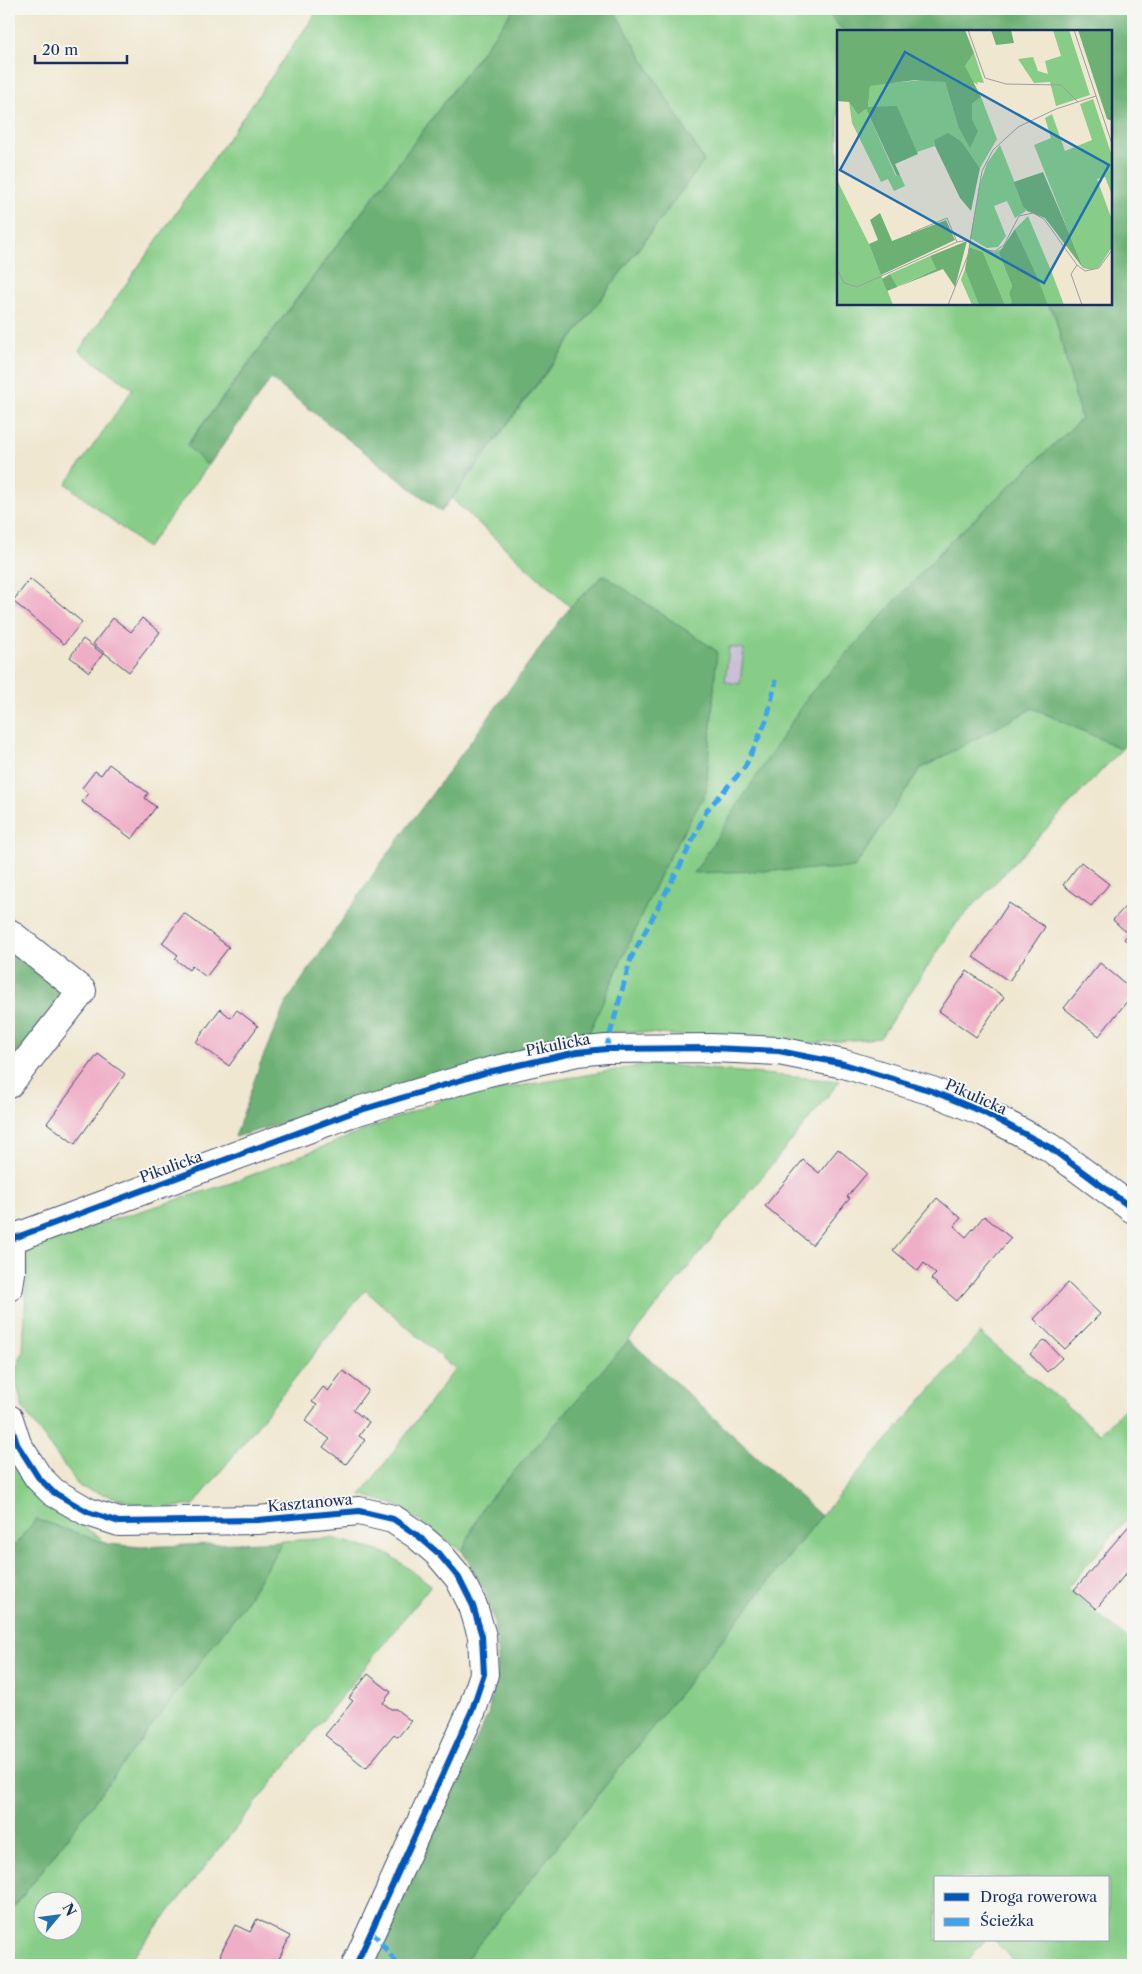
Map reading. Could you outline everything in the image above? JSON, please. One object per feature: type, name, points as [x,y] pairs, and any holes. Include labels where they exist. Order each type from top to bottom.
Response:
[{"type":"street","points":[[9,933],[82,991],[9,1084]]},
{"type":"street","name":"Pikulicka","points":[[9,1239],[352,1113],[488,1072],[577,1052],[606,1049],[711,1048],[779,1051],[853,1067],[932,1091],[983,1112],[1049,1147],[1133,1209]]},
{"type":"street","points":[[9,1239],[12,1273],[9,1287]]},
{"type":"street","name":"Kasztanowa","points":[[9,1419],[17,1444],[38,1477],[53,1492],[88,1512],[119,1522],[169,1522],[258,1520],[359,1511],[393,1519],[401,1524],[438,1553],[459,1578],[473,1606],[482,1636],[484,1674],[472,1710],[356,1965]]},
{"type":"shaded area","points":[[729,647],[744,649],[741,684],[725,682]]},
{"type":"green space","points":[[319,9],[514,9],[187,445],[208,466],[147,548],[66,484],[133,389],[79,351]]},
{"type":"green space","points":[[514,9],[613,9],[704,161],[441,512],[271,379],[208,466],[187,446]]},
{"type":"green space","points":[[613,9],[824,9],[843,30],[837,30],[837,305],[1048,305],[1055,316],[1081,419],[949,543],[809,695],[695,872],[854,868],[920,769],[1033,708],[1122,749],[956,924],[880,1038],[788,1045],[626,1031],[588,1035],[661,872],[706,792],[604,575],[570,607],[452,499],[704,161]],"holes":[[[729,647],[744,649],[740,684],[725,682]]]},
{"type":"green space","points":[[824,9],[1133,9],[1133,737],[1122,749],[1033,708],[920,769],[854,868],[694,873],[809,695],[949,543],[1081,419],[1055,316],[1048,305],[1112,305],[1112,30],[843,30]]},
{"type":"green space","points":[[604,575],[717,651],[706,792],[661,872],[588,1035],[235,1137],[260,1064],[286,1003],[381,863],[570,607]]},
{"type":"green space","points":[[9,952],[63,993],[9,1066]]},
{"type":"green space","points":[[652,1064],[840,1081],[629,1340],[483,1507],[462,1551],[396,1505],[361,1495],[455,1369],[365,1290],[194,1505],[154,1509],[80,1487],[23,1409],[14,1373],[23,1352],[28,1246],[231,1183],[447,1098]]},
{"type":"green space","points":[[980,1333],[1100,1434],[1133,1400],[1133,1512],[1067,1588],[1133,1644],[1133,1965],[1017,1965],[996,1942],[1110,1942],[1110,1876],[934,1876],[934,1942],[983,1942],[964,1965],[462,1965],[821,1516]]},
{"type":"green space","points":[[629,1340],[821,1516],[462,1965],[367,1965],[488,1715],[498,1662],[494,1621],[483,1587],[462,1551],[483,1507]]},
{"type":"green space","points":[[9,1447],[27,1479],[77,1522],[108,1544],[36,1519],[9,1553]]},
{"type":"green space","points":[[36,1519],[108,1544],[141,1547],[283,1541],[245,1603],[9,1914],[9,1553]]},
{"type":"green space","points":[[332,1538],[389,1554],[431,1585],[126,1965],[9,1965],[9,1914],[245,1603],[283,1541]]},
{"type":"building","points":[[30,579],[82,622],[64,644],[13,601]]},
{"type":"building","points":[[113,618],[131,632],[142,618],[160,632],[129,672],[93,644]]},
{"type":"building","points":[[83,639],[103,654],[89,672],[70,657]]},
{"type":"building","points":[[109,764],[148,793],[145,798],[156,807],[132,839],[82,802],[88,793],[82,788],[95,771],[101,775]]},
{"type":"building","points":[[1081,862],[1109,884],[1091,906],[1063,885]]},
{"type":"building","points":[[1133,898],[1133,947],[1124,939],[1128,934],[1113,920]]},
{"type":"building","points":[[1009,903],[1045,927],[1009,981],[973,957]]},
{"type":"building","points":[[184,913],[229,947],[206,977],[192,966],[189,970],[175,959],[178,955],[162,943]]},
{"type":"building","points":[[1100,963],[1133,990],[1133,994],[1099,1036],[1064,1008]]},
{"type":"building","points":[[967,971],[1004,997],[976,1037],[939,1011]]},
{"type":"building","points":[[220,1009],[231,1018],[237,1010],[258,1026],[229,1066],[196,1042]]},
{"type":"building","points":[[98,1054],[125,1074],[75,1144],[47,1123]]},
{"type":"building","points":[[838,1149],[867,1173],[847,1197],[850,1198],[812,1245],[765,1206],[803,1160],[819,1173]]},
{"type":"building","points":[[937,1198],[961,1218],[954,1226],[966,1237],[984,1216],[1011,1238],[957,1301],[931,1279],[936,1274],[924,1263],[918,1271],[893,1250]]},
{"type":"building","points":[[1068,1283],[1100,1314],[1065,1349],[1034,1319]]},
{"type":"building","points":[[1045,1340],[1062,1358],[1047,1372],[1030,1354]]},
{"type":"building","points":[[343,1371],[368,1390],[353,1410],[369,1422],[359,1436],[365,1440],[346,1464],[323,1447],[330,1439],[305,1421],[317,1405],[312,1402],[323,1387],[328,1391]]},
{"type":"building","points":[[1133,1521],[1133,1565],[1096,1609],[1074,1590]]},
{"type":"building","points":[[368,1674],[391,1692],[383,1703],[391,1709],[396,1709],[411,1721],[398,1737],[394,1734],[366,1768],[325,1735],[353,1701],[349,1698]]},
{"type":"building","points":[[257,1919],[290,1936],[278,1961],[274,1959],[270,1965],[227,1965],[225,1959],[220,1957],[235,1925],[250,1932]]},
{"type":"marked path","points":[[606,1049],[631,958],[682,862],[707,810],[745,767],[767,719],[776,680]]},
{"type":"marked path","points":[[372,1931],[398,1965]]},
{"type":"cycle path","points":[[9,1240],[351,1113],[488,1072],[577,1052],[606,1049],[711,1048],[779,1051],[844,1064],[932,1091],[983,1112],[1049,1147],[1133,1209]]},
{"type":"cycle path","points":[[9,1419],[17,1444],[38,1477],[53,1492],[88,1512],[119,1522],[258,1520],[359,1511],[393,1519],[417,1535],[438,1553],[459,1578],[473,1606],[482,1636],[484,1674],[472,1710],[356,1965]]}]
